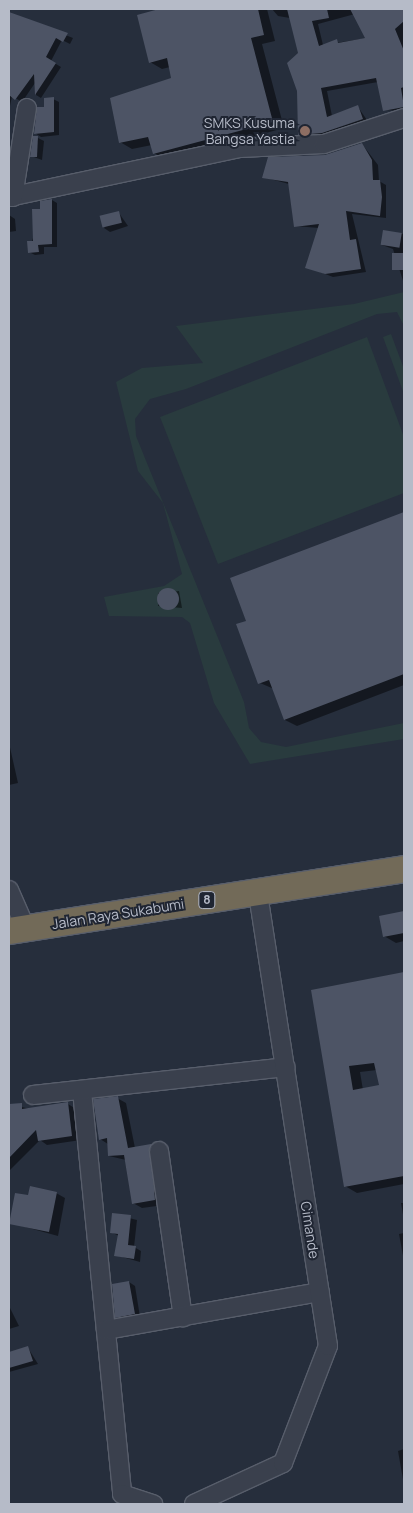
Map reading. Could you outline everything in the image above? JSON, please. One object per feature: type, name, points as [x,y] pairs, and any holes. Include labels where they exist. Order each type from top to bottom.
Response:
[{"type":"highway","name":"Jalan Raya Sukabumi","points":[[17,930],[404,869]]},
{"type":"street","points":[[27,108],[11,197],[240,148],[324,144],[404,118]]},
{"type":"street","points":[[9,890],[17,930]]},
{"type":"street","name":"Cimande","points":[[194,1504],[282,1463],[328,1346],[258,892]]},
{"type":"street","points":[[33,1095],[285,1067]]},
{"type":"street","points":[[82,1090],[122,1494],[153,1504]]},
{"type":"street","points":[[159,1151],[183,1317]]},
{"type":"street","points":[[106,1330],[320,1292]]},
{"type":"shaded area","points":[[404,292],[404,326],[397,312],[377,314],[186,389],[150,399],[135,419],[136,436],[244,702],[249,728],[261,742],[286,747],[404,723],[404,739],[250,764],[214,703],[190,623],[182,617],[109,616],[104,597],[164,586],[182,574],[163,503],[138,471],[116,382],[142,368],[203,363],[176,326],[354,304]]},
{"type":"shaded area","points":[[391,334],[404,369],[404,394],[383,337]]},
{"type":"shaded area","points":[[367,337],[404,437],[404,493],[218,564],[160,417]]},
{"type":"building","points":[[159,9],[258,9],[264,35],[251,38],[273,122],[153,154],[148,137],[119,143],[110,98],[171,78],[167,58],[149,63],[137,15]]},
{"type":"building","points":[[287,9],[327,9],[329,18],[312,21],[319,46],[337,39],[338,43],[365,38],[350,9],[404,9],[404,21],[395,29],[404,51],[404,87],[401,88],[404,107],[383,111],[376,78],[321,88],[327,117],[358,105],[363,119],[322,133],[298,135],[297,91],[287,63],[298,53]]},
{"type":"building","points":[[9,12],[68,33],[63,42],[56,38],[46,57],[56,63],[35,95],[34,74],[15,100],[9,95]]},
{"type":"building","points":[[54,97],[54,132],[34,134],[37,107],[44,107],[44,98]]},
{"type":"building","points":[[33,136],[38,136],[37,157],[30,157]]},
{"type":"building","points":[[362,143],[372,160],[373,180],[380,180],[382,197],[380,216],[346,211],[350,240],[356,239],[361,269],[325,274],[305,268],[319,224],[294,227],[288,182],[262,178],[268,157],[325,155]]},
{"type":"building","points":[[52,199],[52,244],[38,245],[39,252],[28,253],[27,241],[33,241],[32,209],[40,209],[40,201]]},
{"type":"building","points":[[119,211],[122,223],[102,227],[100,216]]},
{"type":"building","points":[[383,230],[402,233],[399,248],[381,245]]},
{"type":"building","points":[[392,253],[404,253],[404,270],[392,270]]},
{"type":"building","points":[[404,512],[404,674],[284,720],[269,680],[258,684],[236,624],[246,621],[230,578]]},
{"type":"building","points":[[168,588],[178,595],[179,599],[172,609],[168,610],[158,603],[157,599],[164,589]]},
{"type":"building","points":[[404,911],[404,933],[383,937],[379,916]]},
{"type":"building","points":[[404,972],[404,1176],[344,1187],[311,990]],"holes":[[[374,1063],[379,1085],[353,1090],[349,1066]]]},
{"type":"building","points":[[118,1096],[128,1148],[151,1144],[155,1200],[132,1204],[124,1155],[108,1156],[107,1138],[99,1140],[93,1099]]},
{"type":"building","points":[[68,1102],[72,1136],[38,1141],[36,1130],[9,1158],[9,1104],[22,1103],[22,1109]]},
{"type":"building","points":[[30,1186],[57,1192],[49,1232],[9,1224],[15,1193],[28,1195]]},
{"type":"building","points":[[112,1213],[131,1215],[128,1245],[136,1246],[134,1259],[114,1256],[118,1234],[110,1233]]},
{"type":"building","points":[[129,1281],[135,1314],[115,1318],[112,1284]]},
{"type":"building","points":[[28,1346],[33,1361],[9,1368],[9,1352]]},
{"type":"place","name":"SMKS Kusuma Bangsa Yastia","points":[[305,131]]}]
